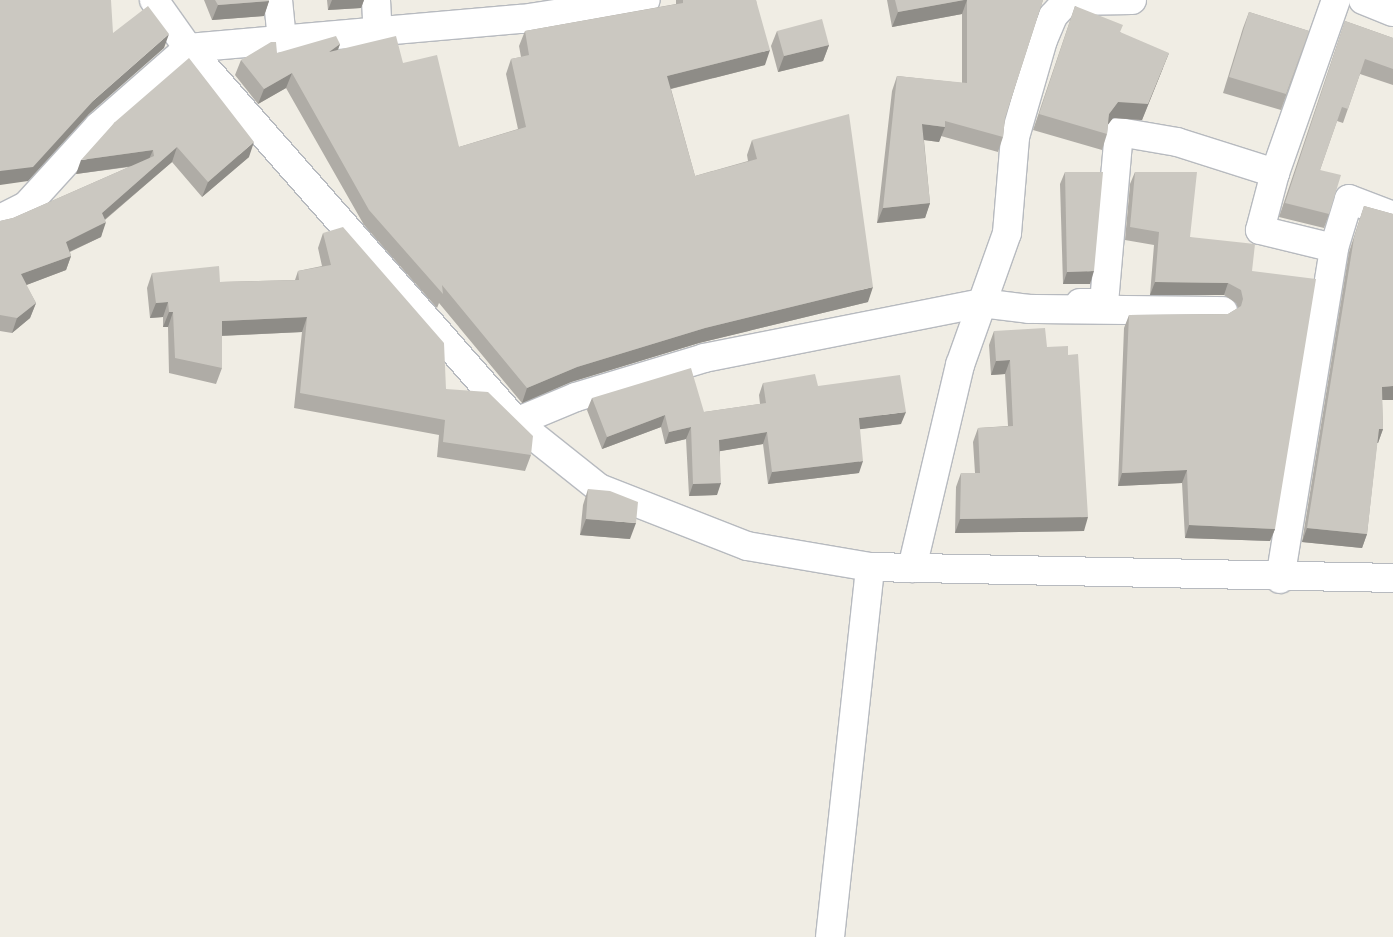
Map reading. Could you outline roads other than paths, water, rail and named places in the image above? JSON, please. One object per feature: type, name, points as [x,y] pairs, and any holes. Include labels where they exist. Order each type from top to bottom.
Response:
[{"type":"street","points":[[154,0],[188,48],[516,422],[599,488],[661,515],[747,546],[870,567],[1280,580],[1393,578]]},
{"type":"street","points":[[278,0],[282,40]]},
{"type":"street","points":[[376,0],[378,33]]},
{"type":"street","points":[[0,219],[28,205],[99,126],[188,48],[378,33],[521,9],[646,0]]},
{"type":"street","points":[[912,568],[960,365],[1006,233],[1015,137],[1054,16],[1068,1],[1132,0]]},
{"type":"street","points":[[1334,248],[1260,230],[1275,173],[1336,0]]},
{"type":"street","points":[[1363,0],[1393,12]]},
{"type":"street","points":[[516,422],[576,397],[704,358],[981,303],[1104,303],[1119,132],[1177,142],[1275,173]]},
{"type":"street","points":[[1280,580],[1334,248],[1348,199],[1393,216]]},
{"type":"street","points":[[981,303],[1029,309],[1223,311]]},
{"type":"street","points":[[830,937],[870,567]]}]
